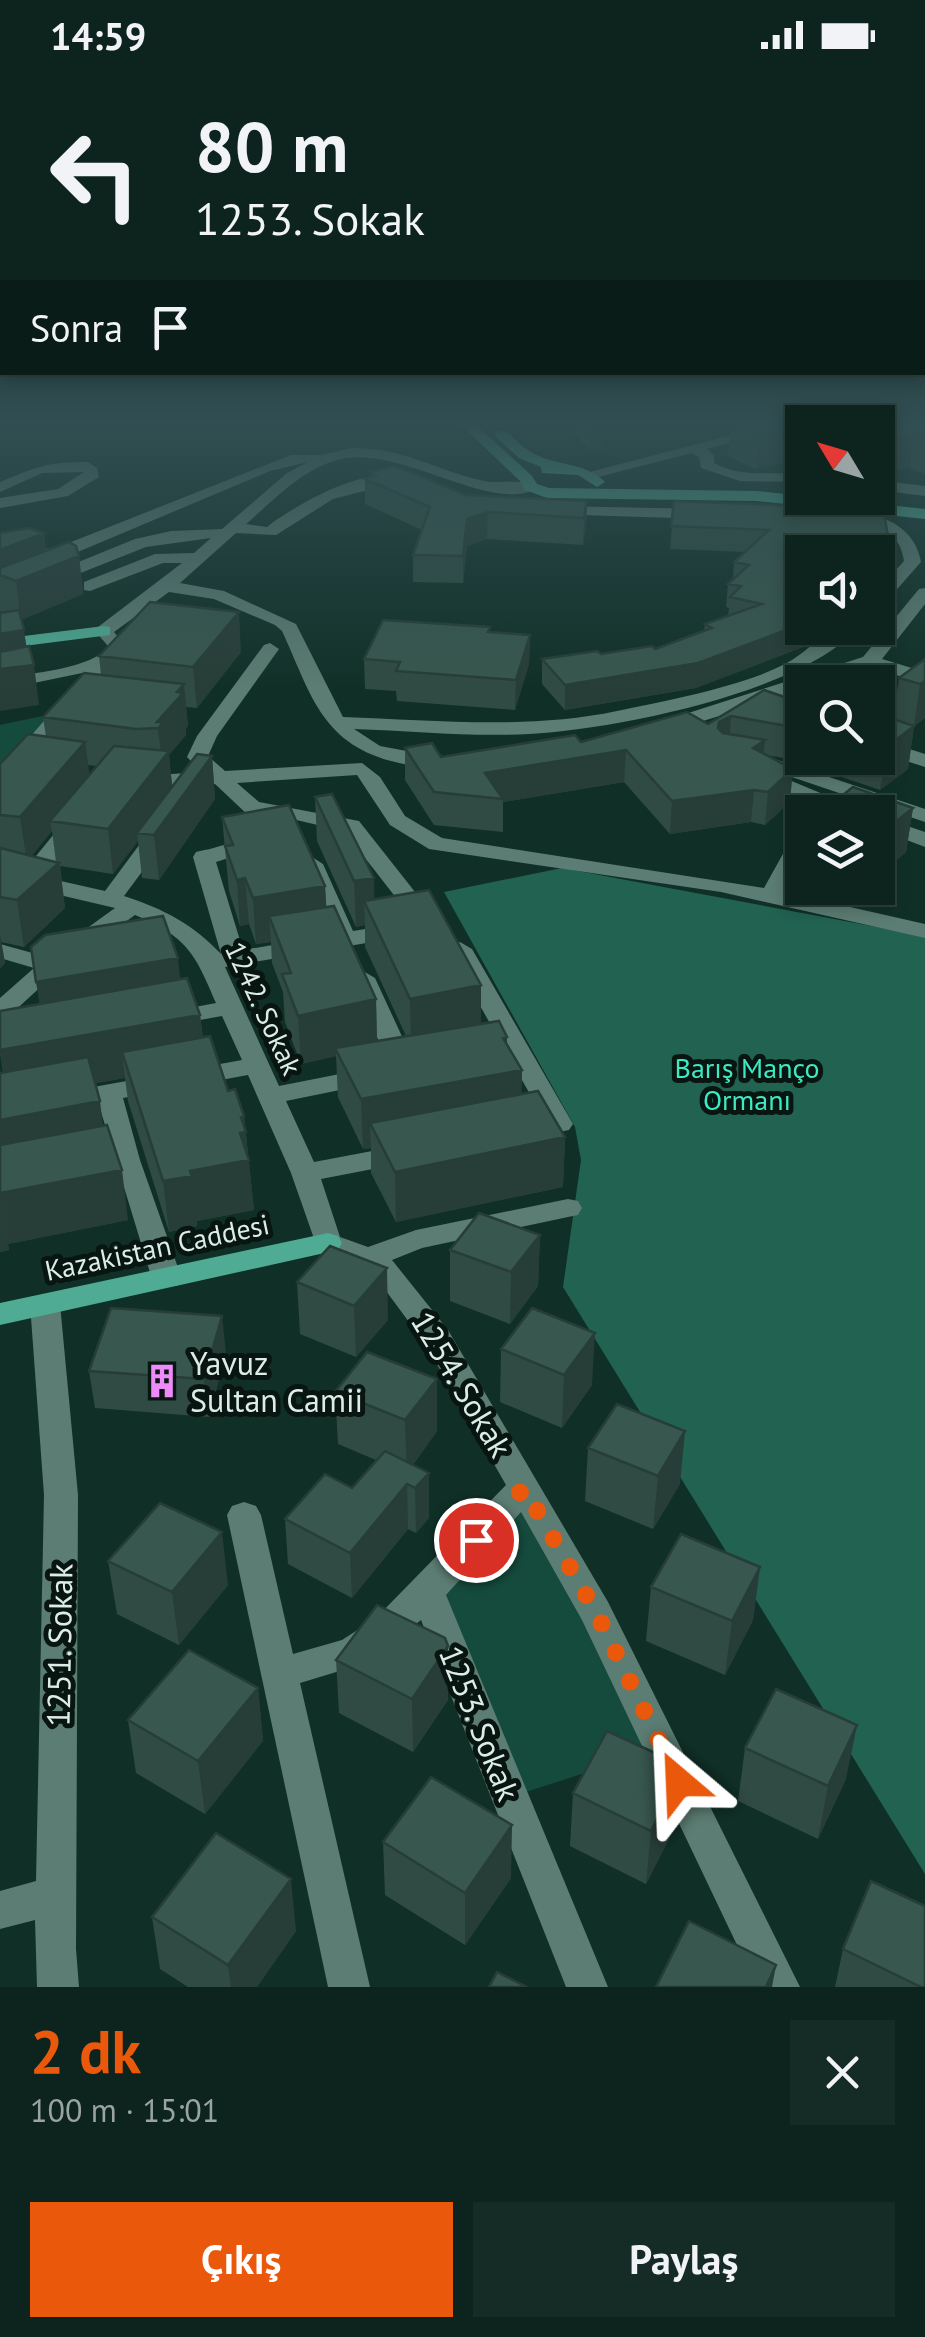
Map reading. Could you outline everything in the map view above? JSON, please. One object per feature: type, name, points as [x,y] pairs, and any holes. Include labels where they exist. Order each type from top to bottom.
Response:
[{"type":"main road","points":[[892,510],[925,514]]},
{"type":"main road","points":[[0,644],[109,634]]},
{"type":"main road","name":"Kazakistan Caddesi","points":[[0,1314],[328,1243]]},
{"type":"street","points":[[8,559],[60,552],[161,510]]},
{"type":"street","points":[[109,634],[253,510]]},
{"type":"street","points":[[0,600],[167,536],[204,531],[270,532],[296,510]]},
{"type":"street","points":[[557,510],[717,514]]},
{"type":"street","points":[[0,514],[0,526]]},
{"type":"street","points":[[755,514],[857,517],[900,531],[910,544],[913,562],[895,582]]},
{"type":"street","points":[[60,552],[46,564],[62,574]]},
{"type":"street","points":[[90,586],[160,558],[198,558]]},
{"type":"street","points":[[166,586],[218,595],[260,610],[290,628],[337,724],[371,761],[395,822],[413,836],[437,844],[704,882],[925,931]]},
{"type":"street","points":[[858,665],[870,661],[925,592]]},
{"type":"street","points":[[189,608],[222,616]]},
{"type":"street","points":[[109,634],[157,618]]},
{"type":"street","points":[[0,784],[26,766],[80,704],[117,646],[109,634]]},
{"type":"street","points":[[337,724],[528,728],[603,720],[766,678],[810,658],[827,645]]},
{"type":"street","points":[[270,650],[209,719],[196,757],[210,778],[298,833],[345,940],[413,1068],[272,1096]]},
{"type":"street","points":[[0,684],[54,676],[108,659]]},
{"type":"street","points":[[870,661],[925,678]]},
{"type":"street","points":[[588,742],[664,728],[785,689]]},
{"type":"street","points":[[895,751],[925,761]]},
{"type":"street","points":[[800,795],[743,761],[762,760],[864,795]]},
{"type":"street","points":[[112,778],[141,782],[371,761],[452,762]]},
{"type":"street","points":[[0,1011],[120,904],[210,778]]},
{"type":"street","points":[[251,803],[260,821],[250,838],[229,852],[204,857],[223,960],[445,923],[508,1049],[560,1124],[501,1135]]},
{"type":"street","points":[[895,806],[925,816]]},
{"type":"street","points":[[28,881],[88,807]]},
{"type":"street","points":[[298,833],[351,826],[429,925]]},
{"type":"street","points":[[895,829],[925,840]]},
{"type":"street","points":[[770,897],[785,870]]},
{"type":"street","name":"1242. Sokak","points":[[0,874],[178,923],[223,960],[233,1007],[306,1173],[328,1243]]},
{"type":"street","points":[[0,951],[51,964]]},
{"type":"street","points":[[136,1024],[233,1007]]},
{"type":"street","points":[[0,1112],[258,1065]]},
{"type":"street","points":[[108,1092],[117,1162],[167,1279]]},
{"type":"street","points":[[306,1173],[423,1150]]},
{"type":"street","points":[[368,1258],[416,1240],[568,1208]]},
{"type":"street","name":"1254. Sokak","points":[[328,1243],[368,1258],[385,1270],[438,1338],[596,1612],[779,1987]]},
{"type":"street","name":"1251. Sokak","points":[[44,1304],[61,1494],[58,1987]]},
{"type":"street","points":[[279,1674],[353,1652],[389,1628],[524,1488]]},
{"type":"street","points":[[244,1516],[349,1987]]},
{"type":"street","name":"1253. Sokak","points":[[427,1592],[587,1987]]},
{"type":"street","points":[[0,1910],[56,1895]]},
{"type":"green space","points":[[52,714],[0,775],[0,725]]},
{"type":"green space","name":"Barış Manço Ormanı","points":[[562,868],[925,936],[925,1874],[563,1287],[581,1160],[575,1127],[444,892]]},
{"type":"green space","points":[[524,1487],[663,1748],[510,1797],[427,1592]]},
{"type":"building","points":[[429,510],[585,510],[584,518],[488,512],[467,519],[463,556],[413,555]]},
{"type":"building","points":[[673,510],[884,515],[888,535],[785,535],[785,630],[698,663],[565,685],[542,659],[652,646],[655,649],[712,628],[705,624],[762,604],[730,597],[741,586],[728,584],[749,565],[734,562],[769,530],[671,526]]},
{"type":"building","points":[[28,528],[44,533],[0,550],[0,533]]},
{"type":"building","points":[[69,542],[76,546],[79,556],[16,581],[0,575],[0,568]]},
{"type":"building","points":[[150,602],[239,612],[193,667],[99,656]]},
{"type":"building","points":[[19,610],[24,630],[0,634],[0,613]]},
{"type":"building","points":[[383,620],[490,627],[488,632],[530,635],[516,680],[396,671],[400,662],[364,659]]},
{"type":"building","points":[[29,646],[34,665],[0,669],[0,652]]},
{"type":"building","points":[[925,659],[925,681],[920,684],[899,678]]},
{"type":"building","points":[[84,673],[184,684],[177,692],[183,693],[157,722],[163,722],[159,728],[136,729],[43,717]]},
{"type":"building","points":[[764,690],[785,697],[785,726],[731,716],[719,722],[718,728],[723,733],[765,740],[753,748],[785,765],[786,775],[768,792],[754,790],[672,801],[626,750],[485,773],[503,799],[434,792],[405,748],[432,743],[441,757],[575,735],[581,742],[687,712],[708,724]]},
{"type":"building","points":[[895,720],[914,726],[895,741]]},
{"type":"building","points":[[28,734],[85,742],[20,817],[0,815],[0,764]]},
{"type":"building","points":[[114,746],[169,751],[108,829],[50,821]]},
{"type":"building","points":[[197,754],[212,756],[154,835],[137,833]]},
{"type":"building","points":[[853,787],[876,795],[843,795]]},
{"type":"building","points":[[332,794],[374,878],[354,881],[315,797]]},
{"type":"building","points":[[895,802],[913,808],[895,822]]},
{"type":"building","points":[[289,805],[325,886],[253,898],[245,878],[237,880],[225,846],[233,845],[222,817]]},
{"type":"building","points":[[0,848],[59,863],[17,900],[0,897]]},
{"type":"building","points":[[429,890],[481,985],[410,999],[364,901]]},
{"type":"building","points":[[334,906],[376,999],[298,1016],[282,974],[291,973],[269,916]]},
{"type":"building","points":[[163,916],[178,958],[36,982],[31,947],[45,935]]},
{"type":"building","points":[[187,978],[200,1015],[0,1050],[0,1011]]},
{"type":"building","points":[[499,1021],[507,1037],[503,1038],[522,1070],[361,1099],[335,1048]]},
{"type":"building","points":[[210,1036],[228,1091],[235,1089],[244,1116],[241,1117],[246,1132],[240,1133],[249,1160],[190,1171],[192,1176],[163,1181],[122,1052]]},
{"type":"building","points":[[88,1057],[100,1101],[0,1120],[0,1073]]},
{"type":"building","points":[[538,1091],[565,1137],[395,1172],[370,1123]]},
{"type":"building","points":[[107,1125],[122,1170],[0,1193],[0,1145]]},
{"type":"building","points":[[479,1213],[540,1235],[511,1272],[450,1250]]},
{"type":"building","points":[[330,1246],[387,1268],[354,1306],[297,1282]]},
{"type":"building","points":[[111,1308],[222,1316],[204,1379],[89,1371]]},
{"type":"building","points":[[532,1308],[595,1333],[564,1375],[501,1349]]},
{"type":"building","points":[[367,1352],[437,1379],[405,1420],[335,1392]]},
{"type":"building","points":[[617,1404],[685,1431],[658,1476],[588,1448]]},
{"type":"building","points":[[385,1451],[429,1473],[415,1488],[407,1484],[350,1553],[285,1519],[325,1474],[352,1488]]},
{"type":"building","points":[[160,1503],[222,1532],[172,1592],[108,1561]]},
{"type":"building","points":[[681,1534],[760,1567],[732,1621],[651,1587]]},
{"type":"building","points":[[377,1605],[445,1638],[448,1646],[412,1699],[336,1660]]},
{"type":"building","points":[[189,1650],[258,1688],[198,1761],[128,1720]]},
{"type":"building","points":[[776,1689],[857,1725],[828,1786],[745,1748]]},
{"type":"building","points":[[607,1731],[677,1763],[681,1772],[651,1831],[573,1793]]},
{"type":"building","points":[[431,1777],[512,1825],[465,1893],[383,1842]]},
{"type":"building","points":[[216,1833],[291,1879],[228,1965],[152,1917]]},
{"type":"building","points":[[871,1881],[925,1906],[925,1987],[843,1949]]},
{"type":"building","points":[[689,1921],[776,1965],[766,1987],[656,1987]]},
{"type":"building","points":[[497,1972],[527,1987],[489,1987]]},
{"type":"place","name":"Yavuz Sultan Camii","points":[[162,1381]]},
{"type":"route","points":[[476,1540],[524,1488],[596,1612],[679,1782]]}]
